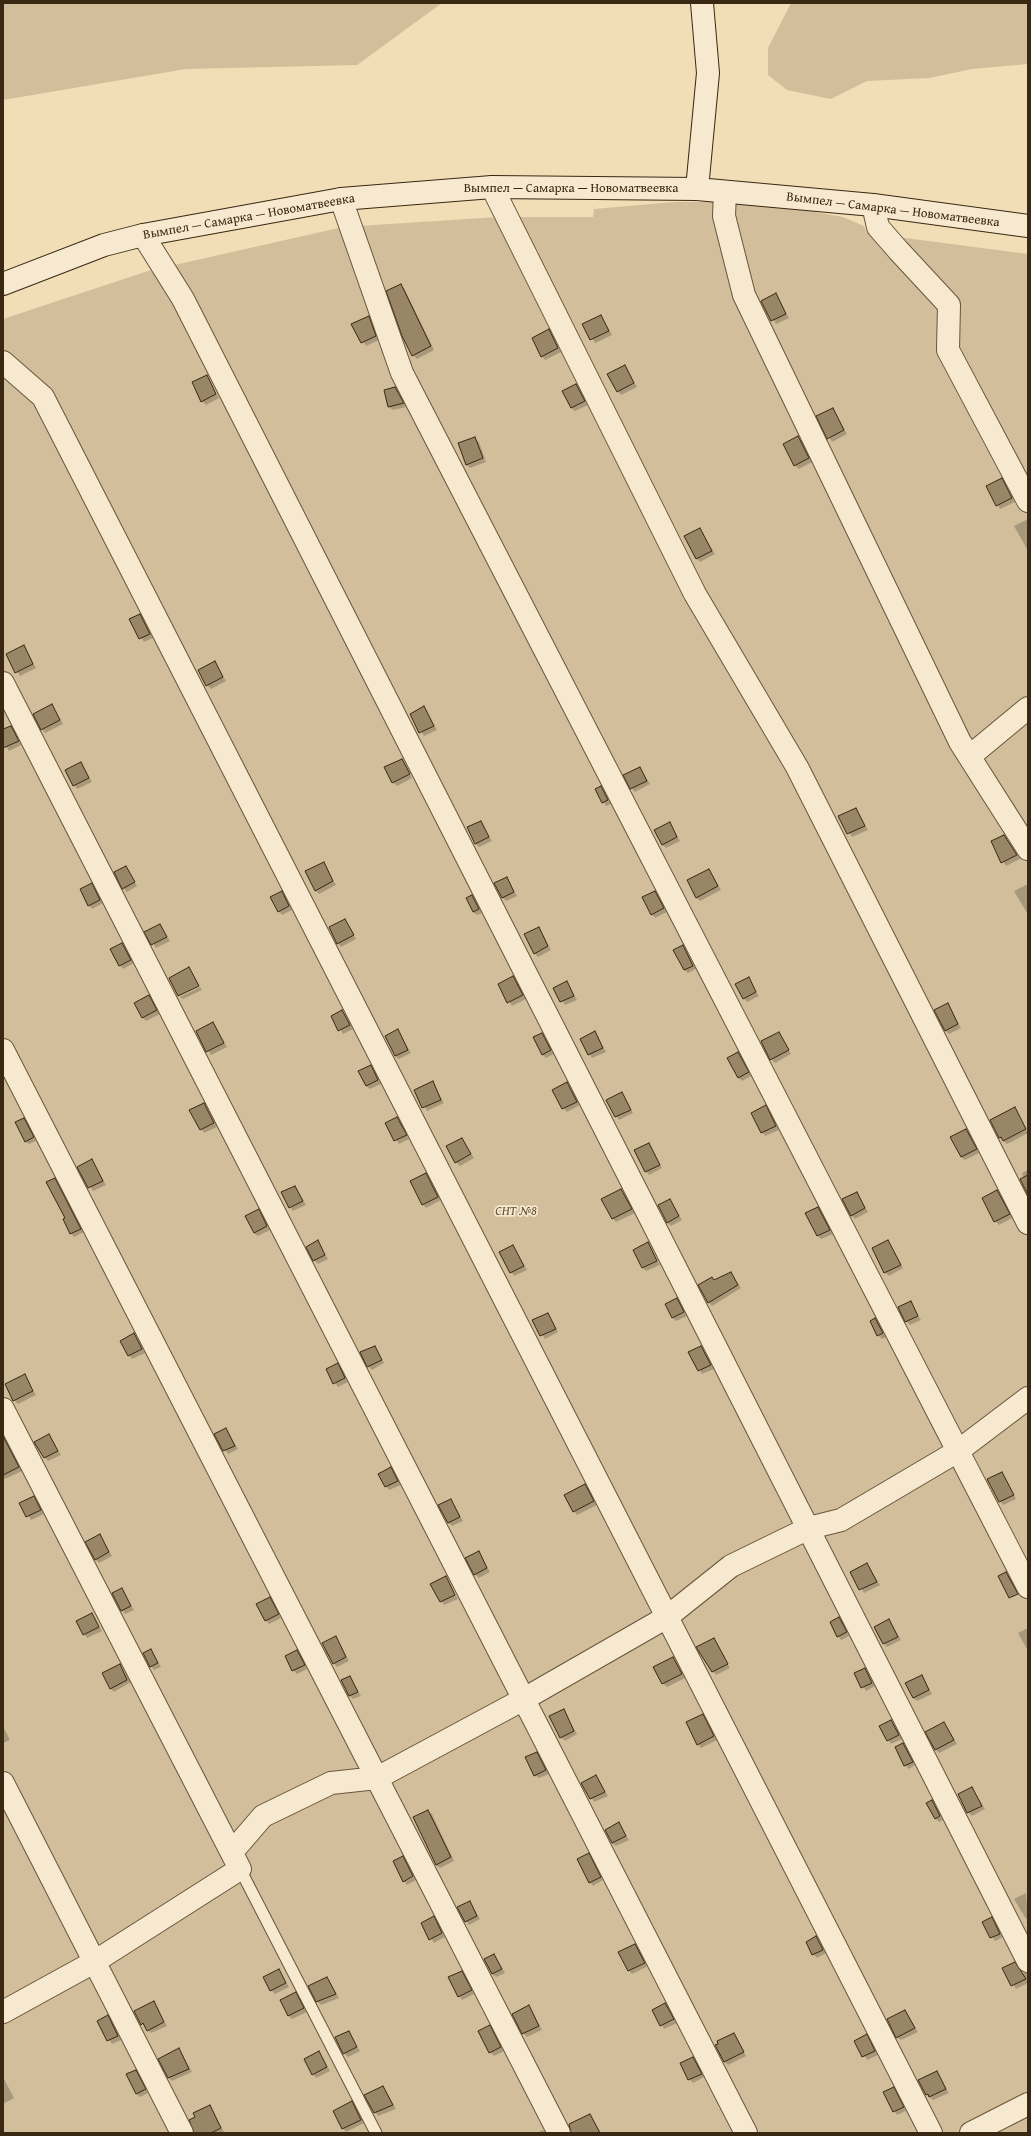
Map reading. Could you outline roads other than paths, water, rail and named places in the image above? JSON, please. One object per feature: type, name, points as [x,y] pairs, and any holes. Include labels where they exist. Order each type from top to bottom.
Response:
[{"type":"street","points":[[697,189],[708,73],[702,3]]},
{"type":"street","points":[[492,187],[695,594],[797,768],[1028,1224]]},
{"type":"street","name":"Вымпел — Самарка — Новоматвеевка","points":[[3,284],[104,245],[143,234],[341,199],[492,187],[697,189],[873,206],[1028,226]]},
{"type":"street","points":[[725,192],[724,216],[744,295],[960,742],[1028,848]]},
{"type":"street","points":[[341,199],[402,373],[1028,1587]]},
{"type":"street","points":[[873,206],[878,226],[949,305],[948,350],[1028,501]]},
{"type":"street","points":[[143,234],[183,299],[1028,1961]]},
{"type":"street","points":[[3,362],[43,397],[931,2133]]},
{"type":"street","points":[[3,683],[746,2133]]},
{"type":"street","points":[[970,756],[1028,708]]},
{"type":"street","points":[[3,1050],[559,2133]]},
{"type":"street","points":[[3,2012],[94,1962],[236,1860],[263,1816],[331,1783],[377,1778],[524,1699],[667,1617],[731,1566],[809,1528],[841,1520],[958,1451],[1028,1398]]},
{"type":"street","points":[[3,1409],[236,1860]]},
{"type":"street","points":[[3,1783],[182,2133]]},
{"type":"street","points":[[975,2132],[1028,2104]]},
{"type":"lane","points":[[236,1860],[376,2133]]},
{"type":"park label","name":"СНТ №8","points":[[516,1212]]}]
